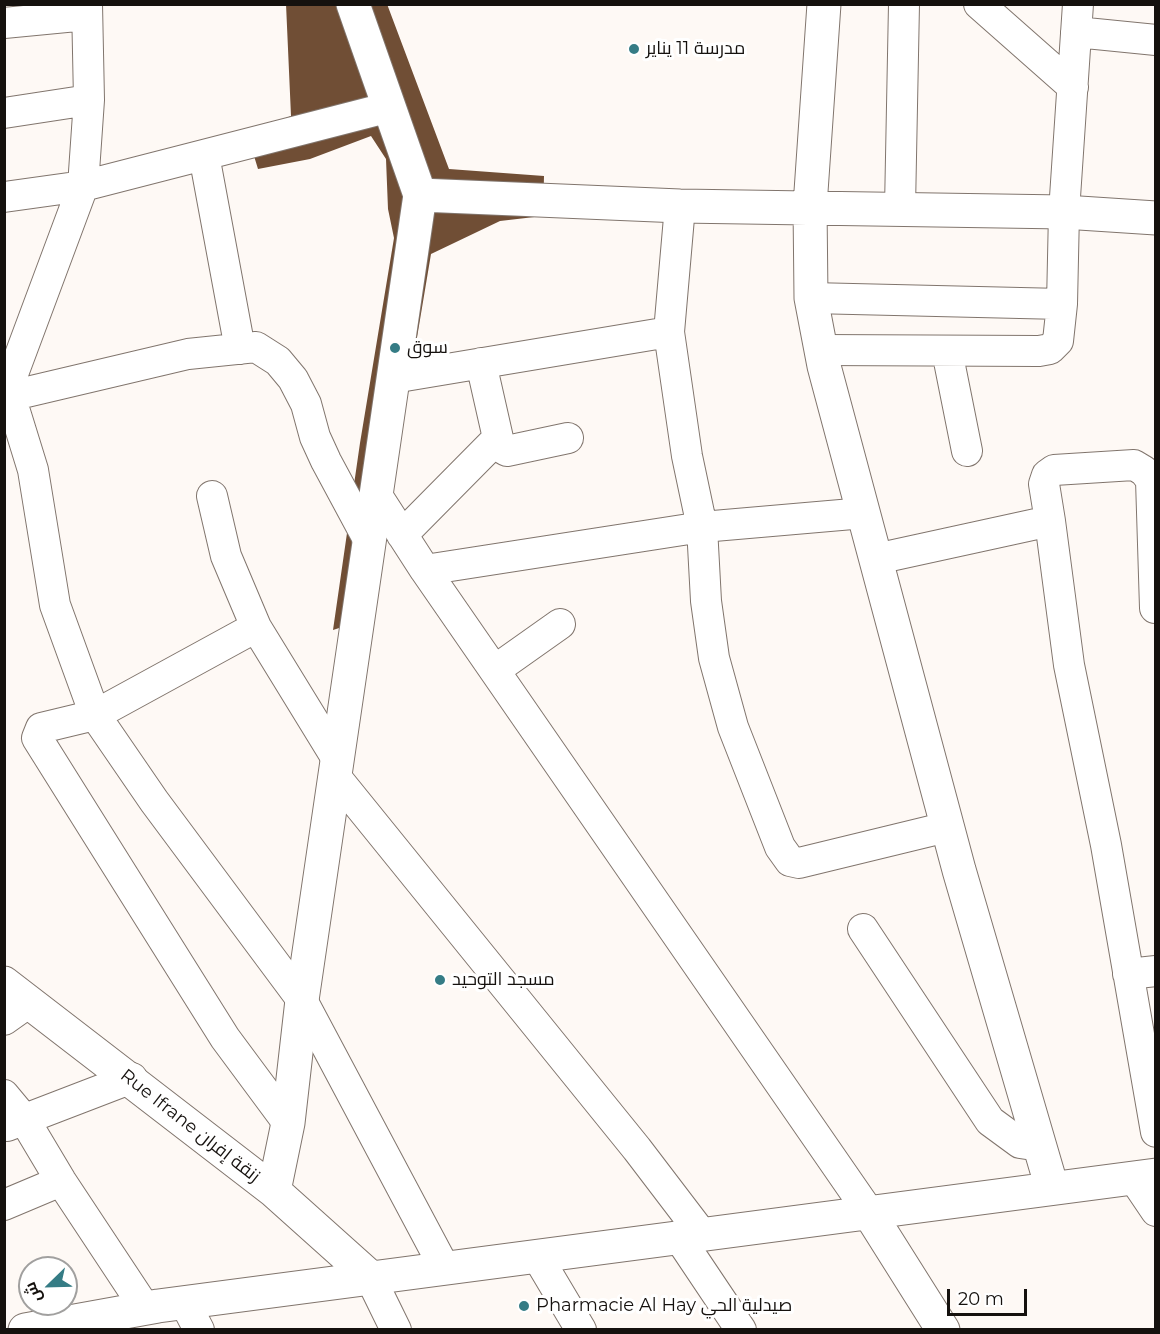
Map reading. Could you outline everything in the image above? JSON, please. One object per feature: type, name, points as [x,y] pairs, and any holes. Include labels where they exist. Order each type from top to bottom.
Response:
[{"type":"street","points":[[274,1191],[288,1123],[302,1000],[420,195],[353,4]]},
{"type":"street","points":[[824,4],[810,206],[811,298],[821,350],[947,827],[1052,1188]]},
{"type":"street","points":[[900,208],[904,4]]},
{"type":"street","points":[[979,4],[1073,87]]},
{"type":"street","points":[[4,23],[87,10],[89,100],[83,186],[7,394],[33,470],[55,605],[95,715],[154,801],[302,1000],[444,1267]]},
{"type":"street","points":[[821,350],[1039,351],[1050,349],[1058,341],[1062,304],[1064,212],[1077,18],[1155,40]]},
{"type":"street","points":[[4,113],[89,100]]},
{"type":"street","points":[[4,197],[83,186],[390,107]]},
{"type":"street","points":[[204,155],[240,349]]},
{"type":"street","points":[[420,195],[680,206],[810,206],[1064,212],[1155,218]]},
{"type":"street","points":[[680,206],[669,332],[687,456],[702,527],[706,601],[714,658],[733,727],[780,847],[790,861],[799,863],[947,827]]},
{"type":"street","points":[[811,298],[1062,304]]},
{"type":"street","points":[[393,378],[669,332]]},
{"type":"street","points":[[7,394],[188,354],[256,347],[278,361],[293,379],[306,404],[315,437],[326,461],[369,541]]},
{"type":"street","points":[[947,351],[966,451]]},
{"type":"street","points":[[481,363],[496,440],[500,447],[507,451],[568,438]]},
{"type":"street","points":[[402,535],[496,440]]},
{"type":"street","points":[[1155,608],[1154,510],[1151,480],[1144,471],[1134,465],[1054,470],[1047,475],[1044,484],[1069,665],[1106,845],[1142,972],[1155,1132]]},
{"type":"street","points":[[376,494],[425,570],[868,1211],[943,1329]]},
{"type":"street","points":[[212,496],[226,556],[256,627],[336,768],[637,1149],[690,1235],[741,1329]]},
{"type":"street","points":[[425,570],[702,527],[864,513]]},
{"type":"street","points":[[876,559],[1050,521]]},
{"type":"street","points":[[495,670],[560,624]]},
{"type":"street","points":[[256,627],[95,715],[41,728],[38,732],[38,743],[225,1038],[288,1123]]},
{"type":"street","points":[[863,929],[990,1120],[1020,1143],[1040,1146]]},
{"type":"street","name":"Rue Ifrane زنقة إفران","points":[[12,1002],[132,1078],[274,1191],[370,1277]]},
{"type":"street","points":[[14,1124],[132,1078]]},
{"type":"street","points":[[4,1095],[14,1124],[61,1181],[145,1308]]},
{"type":"street","points":[[26,1329],[145,1308],[192,1316],[370,1277],[1144,1176],[1155,1211]]},
{"type":"street","points":[[4,1205],[61,1181]]},
{"type":"street","points":[[537,1256],[581,1329]]},
{"type":"street","points":[[370,1277],[396,1329]]},
{"type":"building","name":"سوق","points":[[286,4],[387,4],[449,169],[544,176],[543,216],[500,221],[431,254],[370,618],[333,630],[360,443],[394,238],[388,209],[386,159],[371,136],[310,159],[258,169],[247,133],[291,116]]},
{"type":"place","name":"مدرسة 11 يناير","points":[[634,49]]},
{"type":"place","name":"سوق","points":[[395,348]]},
{"type":"place","name":"مسجد التوحيد","points":[[440,980]]},
{"type":"place","name":"Pharmacie Al Hay صيدلية الحي","points":[[524,1306]]}]
